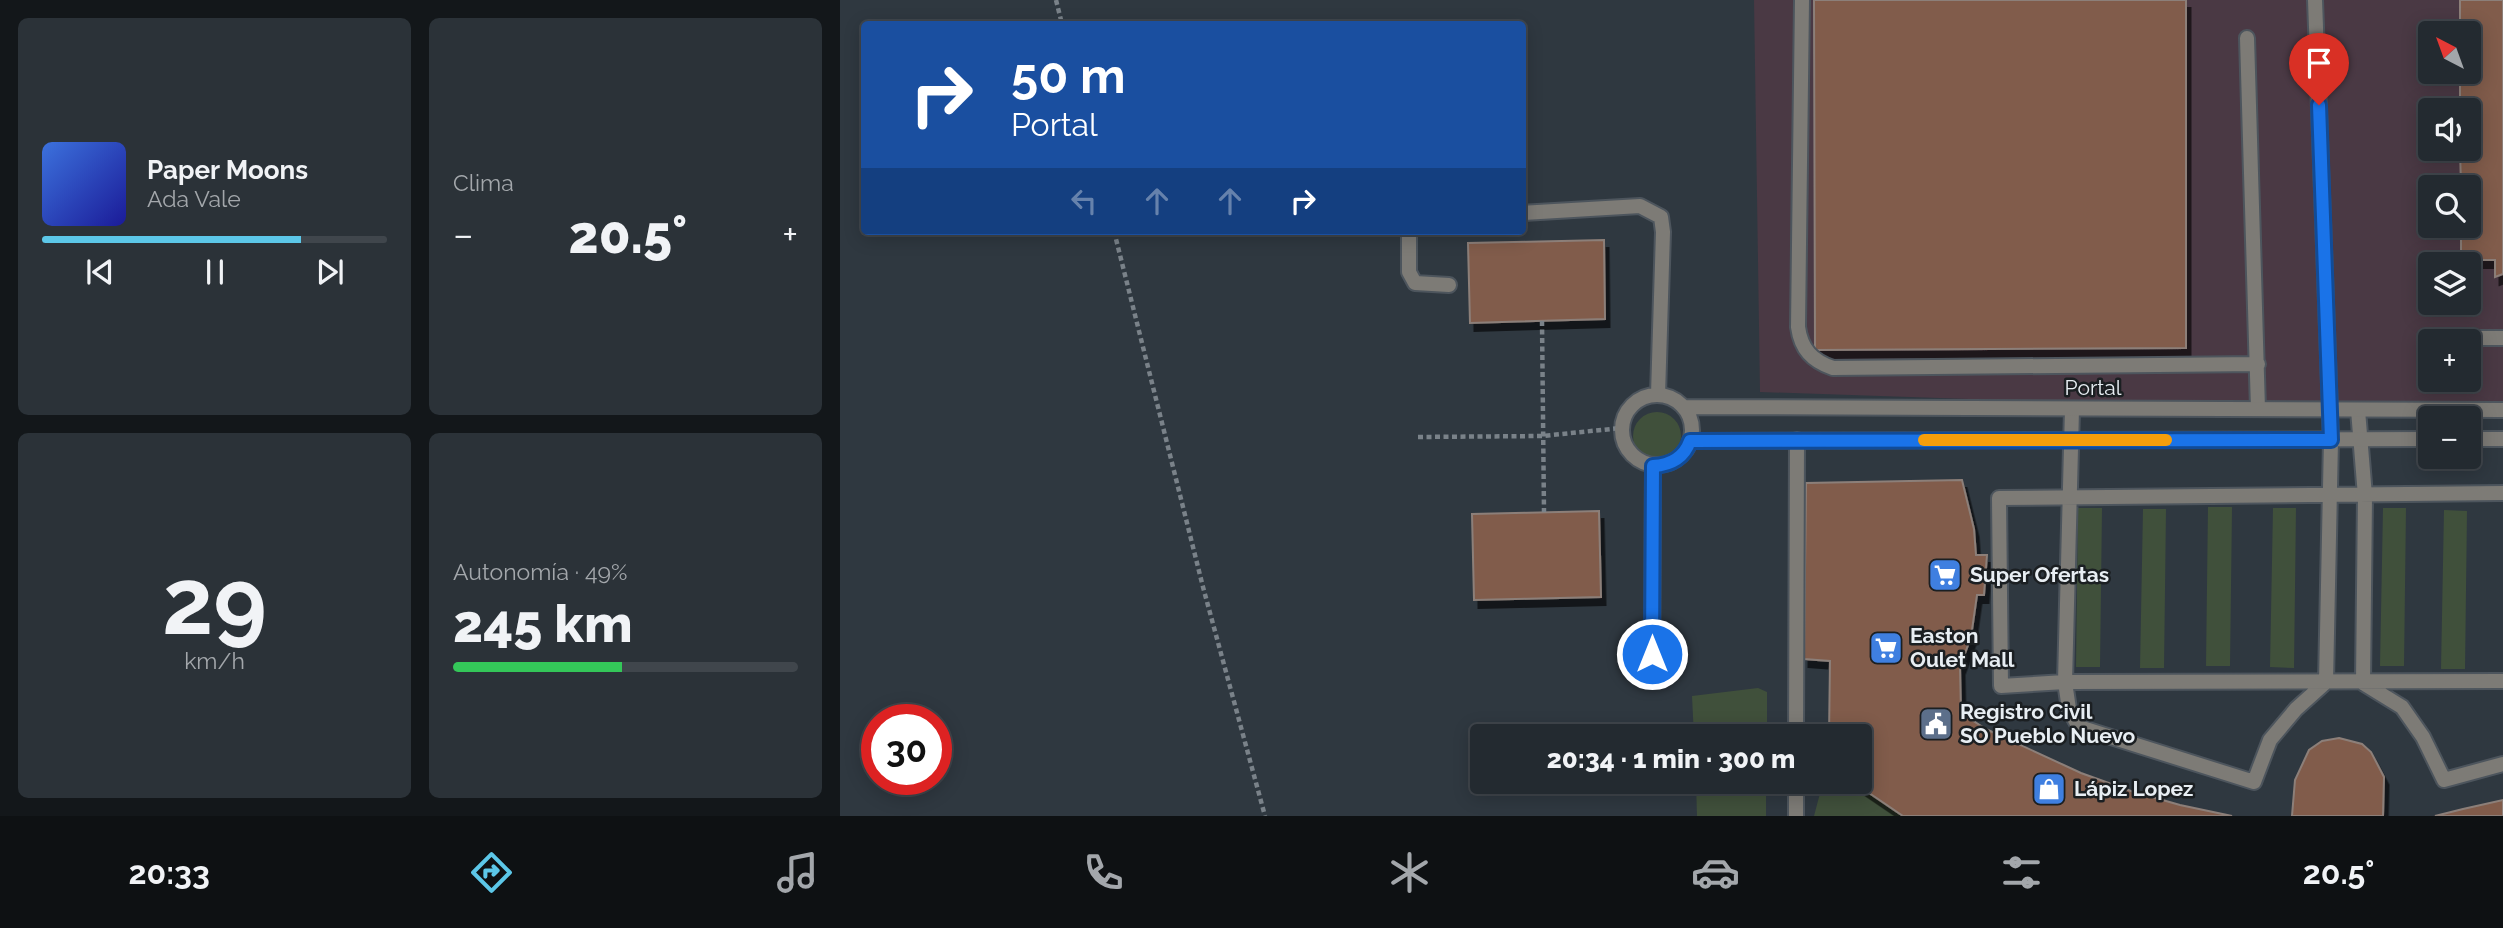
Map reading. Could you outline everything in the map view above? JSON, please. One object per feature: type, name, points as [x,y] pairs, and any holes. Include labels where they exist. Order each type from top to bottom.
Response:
[{"type":"street","points":[[1802,0],[1797,327],[1802,344],[1814,359],[1833,368],[2258,364]]},
{"type":"street","points":[[2072,409],[2066,682],[2069,709],[2079,727],[2254,782],[2270,740],[2296,709],[2326,682],[2331,440],[2315,0]]},
{"type":"street","points":[[2247,38],[2258,409]]},
{"type":"street","points":[[1526,213],[1640,206],[1661,216],[1663,232],[1658,394],[1647,396],[1629,408],[1621,428],[1626,449],[1633,457],[1653,466],[1662,466],[1679,458],[1686,452],[1692,435],[1691,420],[1684,407]]},
{"type":"street","points":[[1409,235],[1409,272],[1415,283],[1449,285]]},
{"type":"street","points":[[2481,338],[2503,338]]},
{"type":"street","name":"Portal","points":[[1658,394],[1672,398],[1684,407],[2503,410]]},
{"type":"street","points":[[2358,410],[2365,496],[2363,683]]},
{"type":"street","points":[[1690,441],[2418,439]]},
{"type":"street","points":[[2481,439],[2503,439]]},
{"type":"street","points":[[1796,724],[1797,440]]},
{"type":"street","points":[[1652,680],[1653,466]]},
{"type":"street","points":[[2503,493],[1999,498],[2001,686],[2066,682],[2503,681]]},
{"type":"street","points":[[2363,683],[2402,707],[2423,737],[2444,780],[2503,764]]},
{"type":"street","points":[[1796,794],[1796,816]]},
{"type":"path","points":[[1056,0],[1061,21]]},
{"type":"path","points":[[1115,235],[1203,587],[1265,816]]},
{"type":"path","points":[[1542,321],[1544,512]]},
{"type":"path","points":[[1418,437],[1542,436],[1621,428]]},
{"type":"shaded area","points":[[1754,0],[2503,0],[2503,402],[2283,402],[2258,409],[1760,392]]},
{"type":"green space","points":[[1657,412],[1674,419],[1681,436],[1674,453],[1657,460],[1640,453],[1633,436],[1640,419]]},
{"type":"green space","points":[[2208,507],[2232,507],[2230,666],[2206,666]]},
{"type":"green space","points":[[2078,508],[2102,508],[2100,667],[2076,667]]},
{"type":"green space","points":[[2273,508],[2296,508],[2294,668],[2270,667]]},
{"type":"green space","points":[[2383,508],[2406,508],[2404,666],[2380,666]]},
{"type":"green space","points":[[2143,509],[2166,509],[2164,668],[2140,668]]},
{"type":"green space","points":[[2444,510],[2467,511],[2465,669],[2441,669]]},
{"type":"green space","points":[[1758,688],[1767,692],[1767,724],[1693,724],[1692,696]]},
{"type":"green space","points":[[1696,794],[1766,794],[1766,816],[1697,816]]},
{"type":"green space","points":[[1820,794],[1871,794],[1903,816],[1814,816]]},
{"type":"building","points":[[1814,0],[2186,0],[2186,348],[1815,350]]},
{"type":"building","points":[[2460,0],[2503,0],[2503,274],[2495,277],[2495,260],[2481,260],[2481,252],[2461,252],[2461,238],[2481,238],[2481,175],[2461,175],[2460,161],[2481,161],[2481,98],[2460,98],[2460,84],[2482,84],[2482,21],[2460,21]]},
{"type":"building","points":[[1604,240],[1605,319],[1470,323],[1468,243]]},
{"type":"building","name":"Easton Oulet Mall","points":[[1962,480],[1974,529],[1976,555],[1987,555],[1984,595],[1977,595],[1971,637],[1960,667],[1961,713],[1986,729],[2081,773],[2180,805],[2232,816],[1903,816],[1871,794],[1872,724],[1829,724],[1830,661],[1804,659],[1806,483]]},
{"type":"building","points":[[1599,511],[1601,597],[1474,600],[1472,514]]},
{"type":"building","points":[[2339,738],[2362,744],[2371,752],[2384,777],[2383,816],[2292,816],[2295,780],[2309,750],[2322,741]]},
{"type":"building","points":[[2503,800],[2503,816],[2435,816],[2463,809]]},
{"type":"slow traffic","points":[[1924,440],[2166,440]]},
{"type":"place","name":"Super Ofertas","points":[[1945,575]]},
{"type":"place","name":"Easton Oulet Mall","points":[[1886,648]]},
{"type":"place","name":"Registro Civil SO Pueblo Nuevo","points":[[1936,724]]},
{"type":"place","name":"Lápiz Lopez","points":[[2049,789]]},
{"type":"route","points":[[1652,654],[1653,466],[1662,466],[1679,458],[1686,452],[1690,441],[2331,440],[2319,105]]}]
